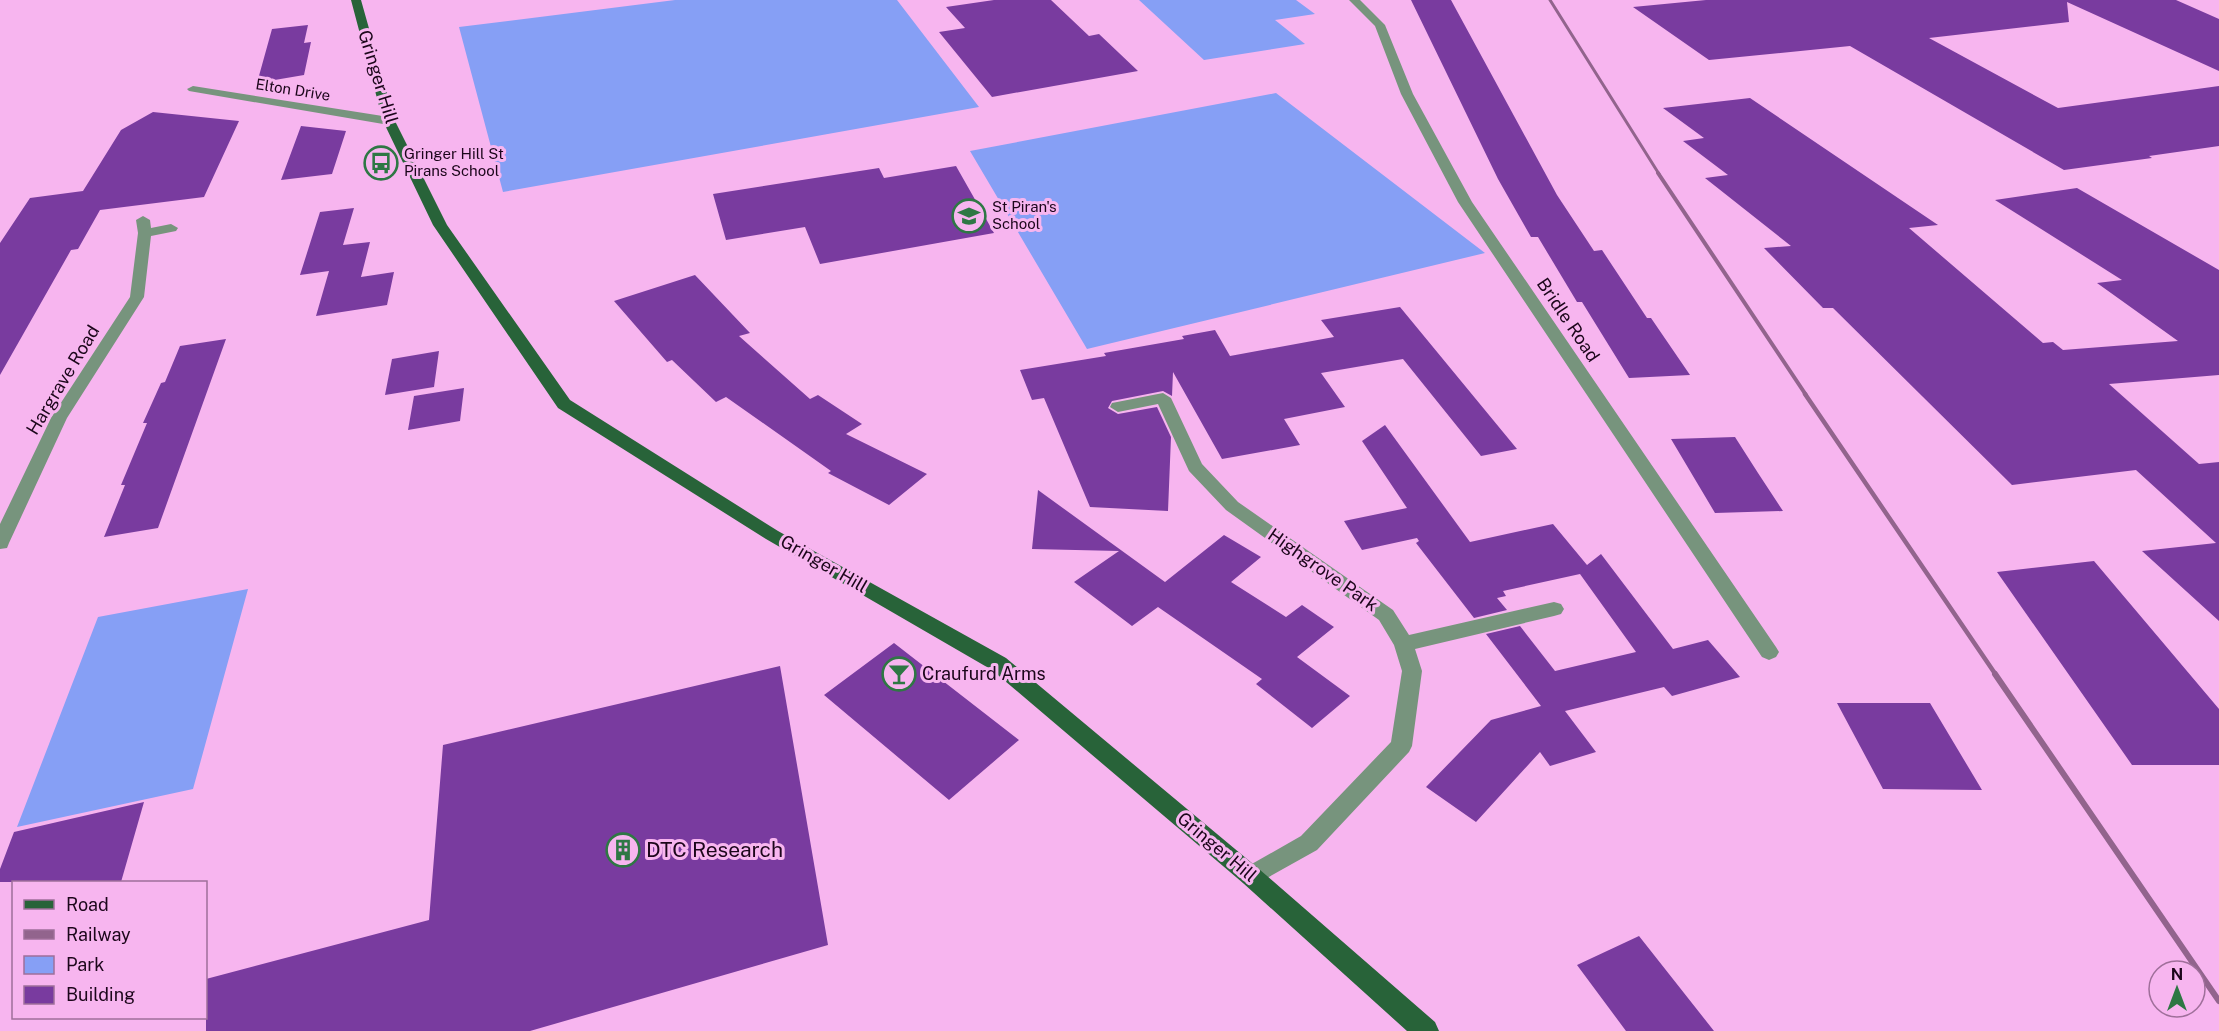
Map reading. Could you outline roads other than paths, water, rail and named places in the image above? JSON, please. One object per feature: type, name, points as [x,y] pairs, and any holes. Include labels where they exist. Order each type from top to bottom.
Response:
[{"type":"main road","name":"Gringer Hill","points":[[356,0],[389,121],[440,225],[564,404],[772,535],[999,664],[1251,876],[1426,1031]]},
{"type":"street","name":"Bridle Road","points":[[1354,0],[1380,25],[1407,94],[1465,202],[1768,652]]},
{"type":"street","name":"Elton Drive","points":[[192,89],[389,121]]},
{"type":"street","name":"Hargrave Road","points":[[0,543],[59,418],[137,297],[144,226],[171,228]]},
{"type":"street","name":"Highgrove Park","points":[[1118,407],[1163,398],[1195,467],[1232,506],[1386,615],[1404,644],[1412,671],[1401,746],[1309,843],[1251,876]]},
{"type":"street","points":[[1404,644],[1554,609]]},
{"type":"railway","points":[[1550,0],[1659,174]]},
{"type":"railway","points":[[1658,173],[1806,395]]},
{"type":"railway","points":[[1805,394],[1996,675]]},
{"type":"railway","points":[[1995,674],[2219,1001]]},
{"type":"place","name":"Gringer Hill St Pirans School","points":[[381,163]]},
{"type":"place","name":"St Piran's School","points":[[969,216]]},
{"type":"place","name":"Craufurd Arms","points":[[899,674]]},
{"type":"place","name":"DTC Research","points":[[623,850]]}]
